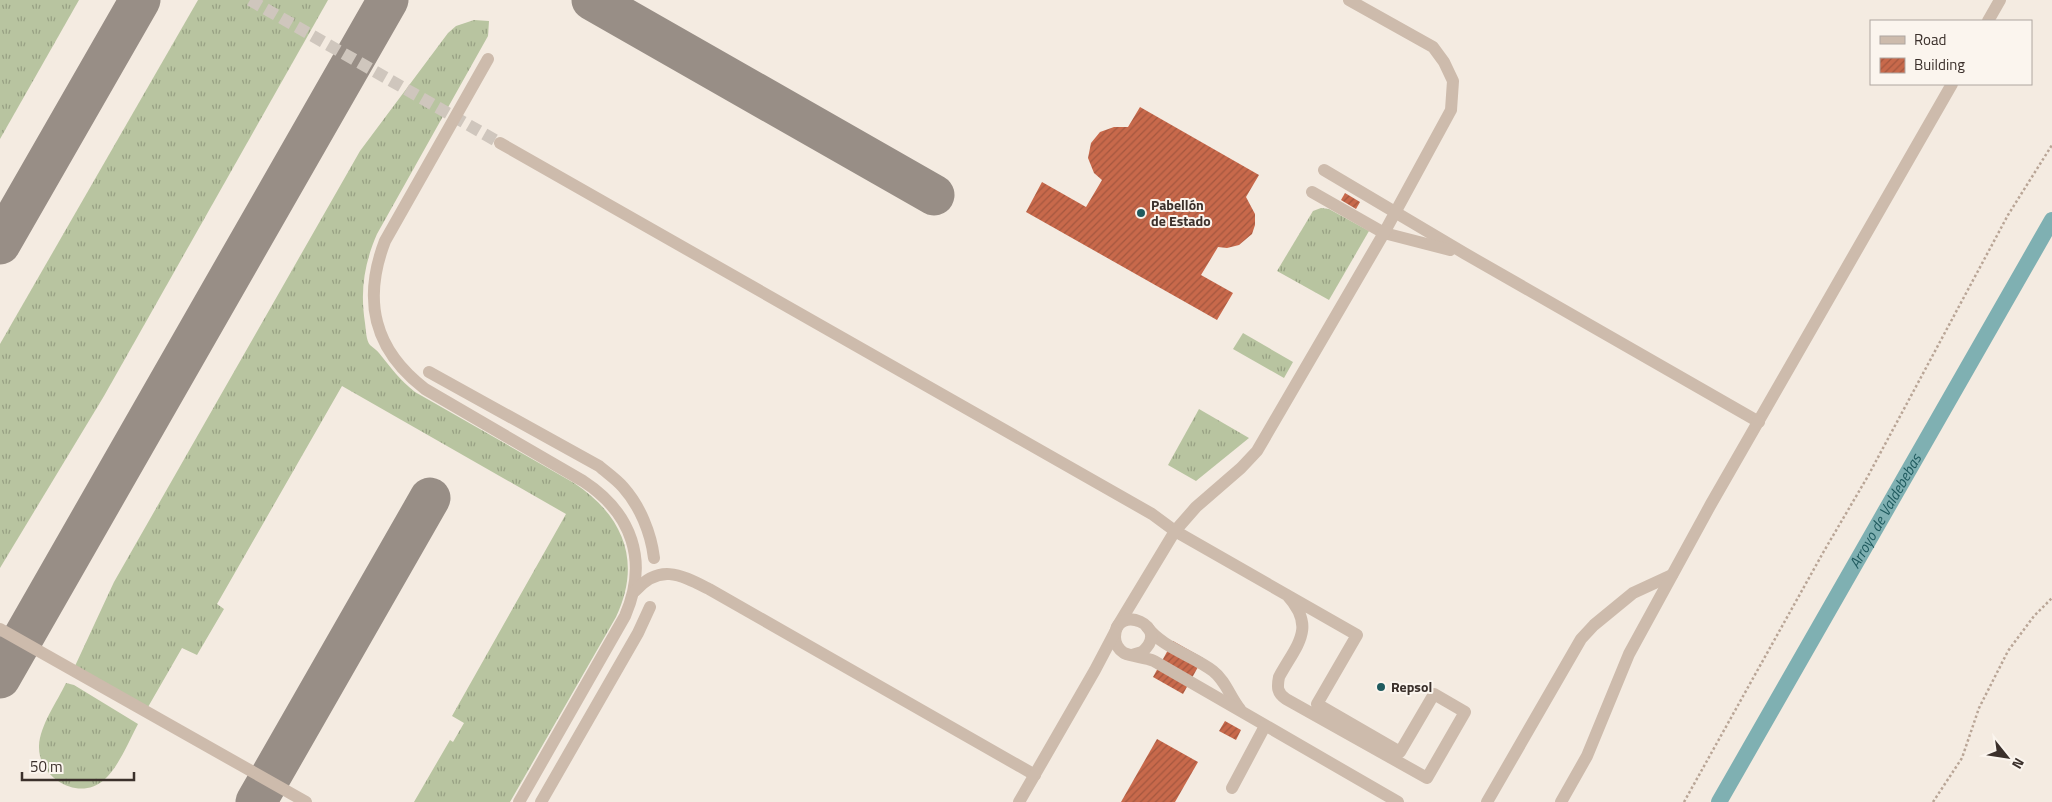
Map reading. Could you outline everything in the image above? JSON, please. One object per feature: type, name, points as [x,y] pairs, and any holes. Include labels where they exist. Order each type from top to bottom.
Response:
[{"type":"lane","points":[[1020,802],[1117,629],[1175,531],[1196,507],[1241,468],[1257,451],[1384,233],[1451,110],[1453,82],[1444,62],[1433,47],[1349,0]]},
{"type":"lane","points":[[1989,20],[2000,0]]},
{"type":"lane","points":[[488,59],[385,241],[373,284],[374,311],[388,349],[403,371],[413,380],[443,401],[583,481],[607,500],[624,522],[632,543],[635,566],[634,591],[621,624],[519,802]]},
{"type":"lane","points":[[1561,802],[1587,756],[1630,654],[1672,575],[1951,85]]},
{"type":"lane","points":[[500,143],[1143,509],[1175,531],[1287,595],[1357,635],[1317,704],[1400,752],[1434,694],[1465,712],[1427,778],[1280,694],[1279,677],[1302,636],[1303,628],[1303,620],[1298,607],[1287,595]]},
{"type":"lane","points":[[1324,170],[1464,253],[1759,422]]},
{"type":"lane","points":[[1312,192],[1384,233],[1464,253]]},
{"type":"lane","points":[[429,372],[599,466],[623,487],[639,509],[652,544],[654,558]]},
{"type":"lane","points":[[443,401],[452,384]]},
{"type":"lane","points":[[634,591],[641,583],[655,575],[678,574],[709,589],[1035,775]]},
{"type":"lane","points":[[1487,802],[1581,639],[1594,625],[1633,593],[1672,575]]},
{"type":"lane","points":[[1095,670],[1109,657],[1142,652],[1149,644],[1150,633],[1140,615],[1139,607],[1147,580]]},
{"type":"lane","points":[[541,802],[638,633],[650,607]]},
{"type":"lane","points":[[1245,715],[1233,701],[1223,682],[1213,671],[1162,640],[1139,620],[1131,619],[1123,622],[1117,629],[1116,643],[1128,654],[1154,661],[1245,715],[1398,802]]},
{"type":"lane","points":[[0,629],[306,802]]},
{"type":"lane","points":[[1232,788],[1265,726]]},
{"type":"path","points":[[1684,802],[1824,550],[1868,476],[2008,215],[2052,146]]},
{"type":"path","points":[[1933,802],[1962,758],[1979,708],[2008,651],[2034,616],[2052,598]]},
{"type":"green space","points":[[0,0],[79,0],[0,139]]},
{"type":"green space","points":[[198,0],[328,0],[104,396],[0,568],[0,344]]},
{"type":"green space","points":[[474,20],[489,21],[488,36],[377,234],[369,256],[363,289],[366,335],[370,345],[415,392],[574,483],[591,496],[616,525],[624,542],[627,559],[627,578],[624,597],[616,617],[510,802],[414,802],[450,740],[453,742],[464,723],[452,716],[566,514],[342,386],[217,604],[224,609],[197,655],[182,648],[148,707],[75,666],[114,582],[360,151],[448,33],[456,26]]},
{"type":"green space","points":[[1321,208],[1329,209],[1369,231],[1329,300],[1277,271],[1313,211]]},
{"type":"green space","points":[[1243,333],[1293,362],[1284,378],[1233,349]]},
{"type":"green space","points":[[1199,409],[1249,438],[1196,481],[1168,465]]},
{"type":"green space","points":[[66,683],[74,685],[138,724],[114,769],[104,780],[94,786],[72,787],[62,783],[45,768],[40,758],[39,746],[42,730]]},
{"type":"building","name":"Pabellón de Estado","points":[[1140,107],[1259,175],[1246,197],[1255,214],[1255,225],[1252,234],[1239,245],[1227,248],[1218,247],[1201,275],[1233,293],[1217,320],[1026,212],[1042,182],[1086,207],[1102,180],[1094,173],[1088,158],[1091,143],[1100,132],[1114,127],[1128,127]]},
{"type":"building","points":[[1345,193],[1360,202],[1356,209],[1341,200]]},
{"type":"building","points":[[1173,641],[1203,658],[1183,694],[1153,677]]},
{"type":"building","points":[[1225,721],[1241,730],[1236,740],[1219,731]]},
{"type":"building","points":[[1157,739],[1198,762],[1175,802],[1121,802]]},
{"type":"waterway","name":"Arroyo de Valdebebas","points":[[1719,802],[2052,220]]},
{"type":"taxiway","points":[[0,244],[140,0]]},
{"type":"taxiway","points":[[0,678],[388,0]]},
{"type":"taxiway","points":[[592,0],[934,195]]},
{"type":"taxiway","points":[[256,802],[430,498]]},
{"type":"tunnel","points":[[250,0],[500,143]]},
{"type":"place","name":"Pabellón de Estado","points":[[1141,213]]},
{"type":"place","name":"Repsol","points":[[1381,687]]}]
